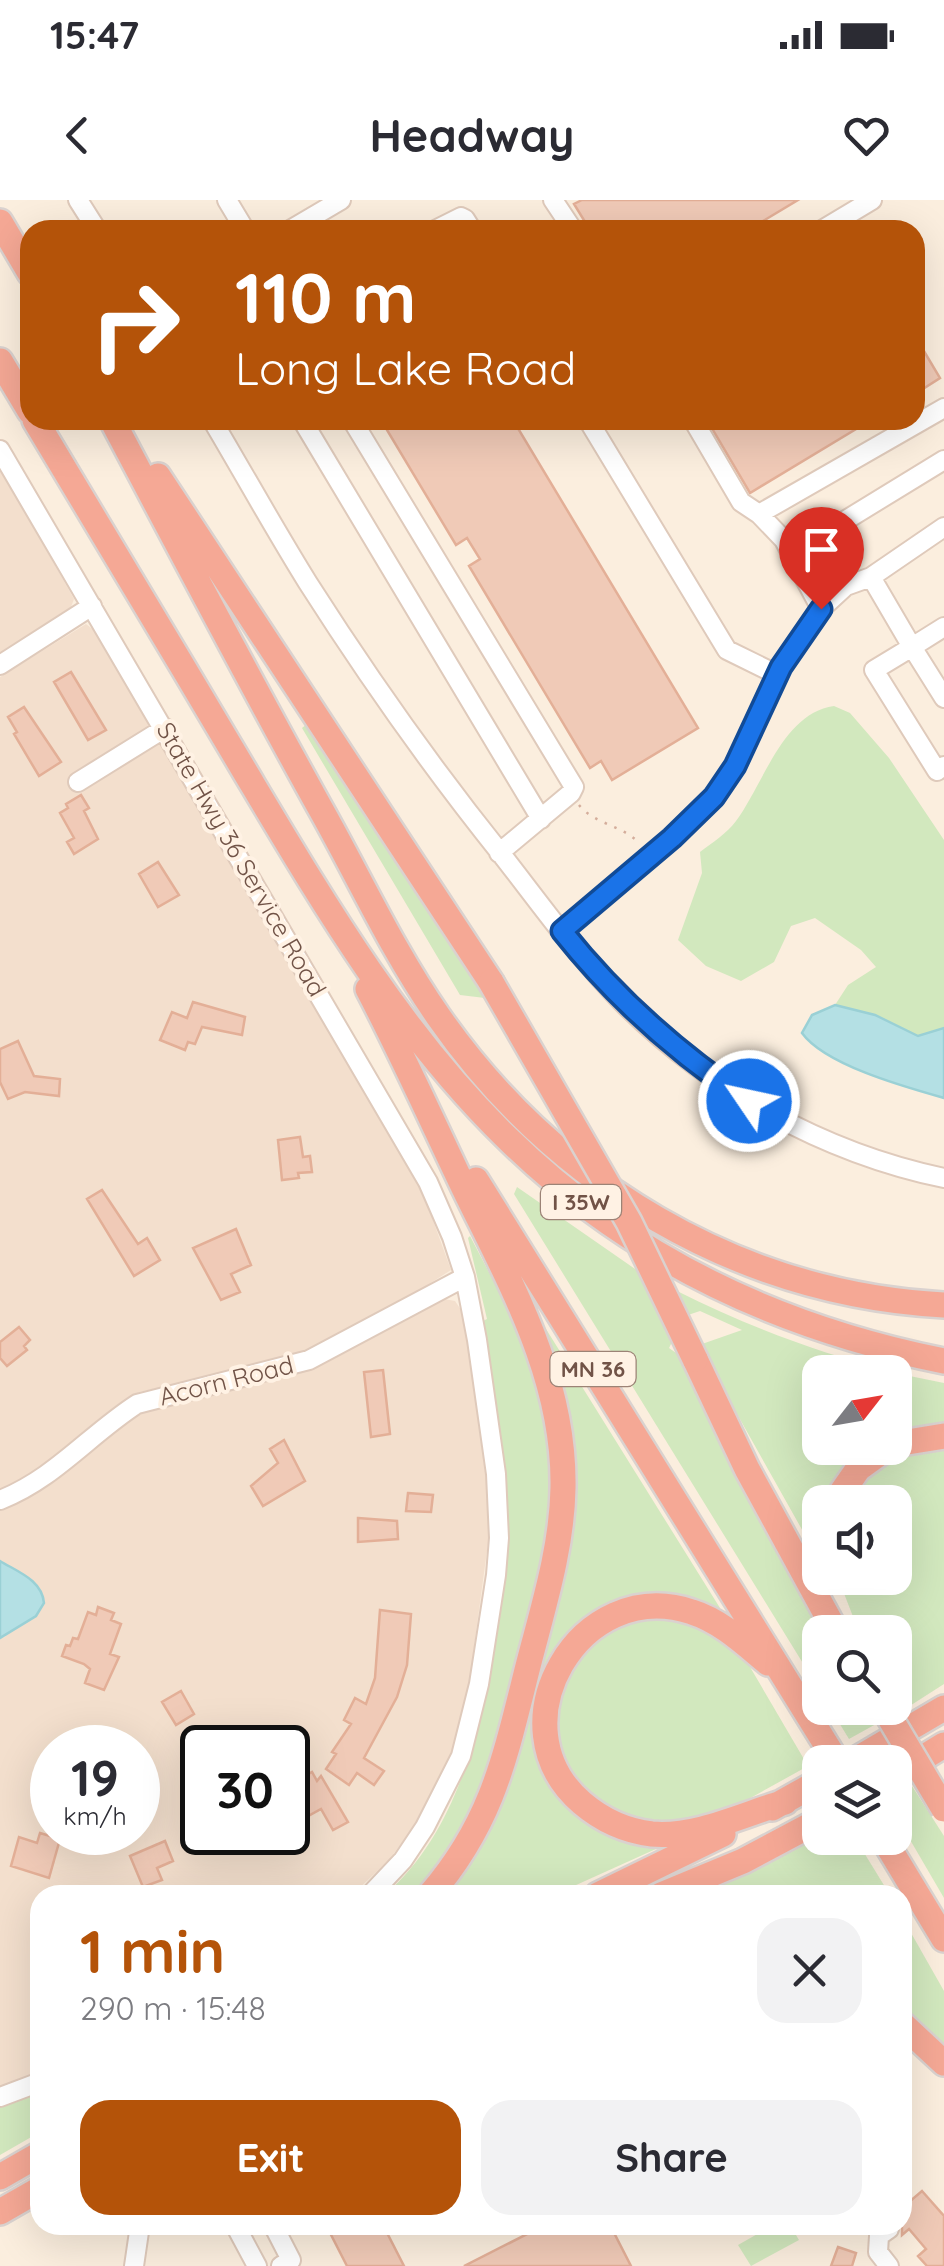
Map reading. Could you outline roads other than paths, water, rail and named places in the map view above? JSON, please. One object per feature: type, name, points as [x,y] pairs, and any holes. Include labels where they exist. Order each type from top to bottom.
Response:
[{"type":"highway","points":[[0,222],[20,256]]},
{"type":"highway","points":[[0,361],[20,394]]},
{"type":"highway","name":"I 35W","points":[[41,430],[322,900],[403,1016],[467,1096],[520,1151],[593,1212],[689,1274],[740,1299],[843,1338],[944,1362]]},
{"type":"highway","name":"I 35W","points":[[117,430],[263,705],[421,990],[492,1086],[590,1178],[692,1239],[788,1277],[833,1289],[944,1305]]},
{"type":"highway","points":[[129,430],[490,982],[621,1207],[747,1469],[827,1615]]},
{"type":"highway","name":"MN 36","points":[[322,900],[404,1059],[827,1745]]},
{"type":"highway","points":[[404,1059],[535,1339],[557,1412],[562,1450],[563,1489],[555,1554],[500,1780],[467,1846],[438,1885]]},
{"type":"highway","points":[[912,1439],[944,1436]]},
{"type":"highway","points":[[847,1485],[864,1465]]},
{"type":"highway","points":[[785,1676],[729,1632],[695,1612],[656,1606],[636,1608],[599,1622],[579,1640],[555,1677],[544,1722],[551,1761],[564,1784],[594,1812],[614,1824],[653,1834],[674,1834],[785,1802]]},
{"type":"highway","points":[[881,1745],[943,1708]]},
{"type":"highway","points":[[894,1725],[944,1809]]},
{"type":"highway","points":[[912,1765],[944,1745]]},
{"type":"highway","points":[[618,1885],[802,1792]]},
{"type":"highway","points":[[685,1885],[802,1829]]},
{"type":"highway","points":[[893,1855],[911,1885]]},
{"type":"highway","points":[[912,1886],[944,1939]]},
{"type":"highway","points":[[912,2033],[944,2063]]},
{"type":"highway","points":[[0,2176],[30,2160]]},
{"type":"highway","points":[[0,2212],[30,2196]]},
{"type":"street","points":[[307,220],[341,200]]},
{"type":"street","points":[[839,220],[872,200]]},
{"type":"street","points":[[218,430],[307,581],[390,706],[601,979],[657,1033],[749,1101],[835,1144],[882,1162],[944,1178]]},
{"type":"street","points":[[308,430],[540,819]]},
{"type":"street","points":[[358,430],[574,786],[571,793],[500,853]]},
{"type":"street","points":[[594,430],[727,650],[778,675]]},
{"type":"street","points":[[699,430],[741,502],[784,540],[821,609]]},
{"type":"street","points":[[759,514],[906,430]]},
{"type":"street","name":"State Hwy 36 Service Road","points":[[0,450],[428,1182],[452,1236],[464,1277],[496,1474],[498,1538],[492,1606],[479,1684],[461,1756],[426,1827],[379,1885]]},
{"type":"street","points":[[792,553],[944,460]]},
{"type":"street","points":[[562,931],[714,797],[735,766],[778,675],[821,609],[846,586],[871,577],[944,527]]},
{"type":"street","points":[[871,577],[944,698]]},
{"type":"street","points":[[0,664],[92,606]]},
{"type":"street","points":[[944,627],[874,670],[936,770],[944,766]]},
{"type":"street","points":[[78,782],[165,728]]},
{"type":"street","name":"Acorn Road","points":[[0,1500],[62,1466],[116,1418],[138,1404],[309,1360],[464,1277]]},
{"type":"street","points":[[0,2097],[30,2086]]},
{"type":"street","points":[[134,2266],[139,2235]]},
{"type":"street","points":[[241,2235],[258,2266]]},
{"type":"street","points":[[278,2235],[291,2260],[281,2266]]},
{"type":"street","points":[[881,2235],[878,2252],[890,2266]]},
{"type":"water","points":[[835,1005],[875,1015],[918,1036],[944,1028],[944,1098],[847,1065],[813,1045],[802,1033],[812,1015]]},
{"type":"water","points":[[0,1561],[34,1583],[44,1603],[36,1616],[0,1638]]}]
